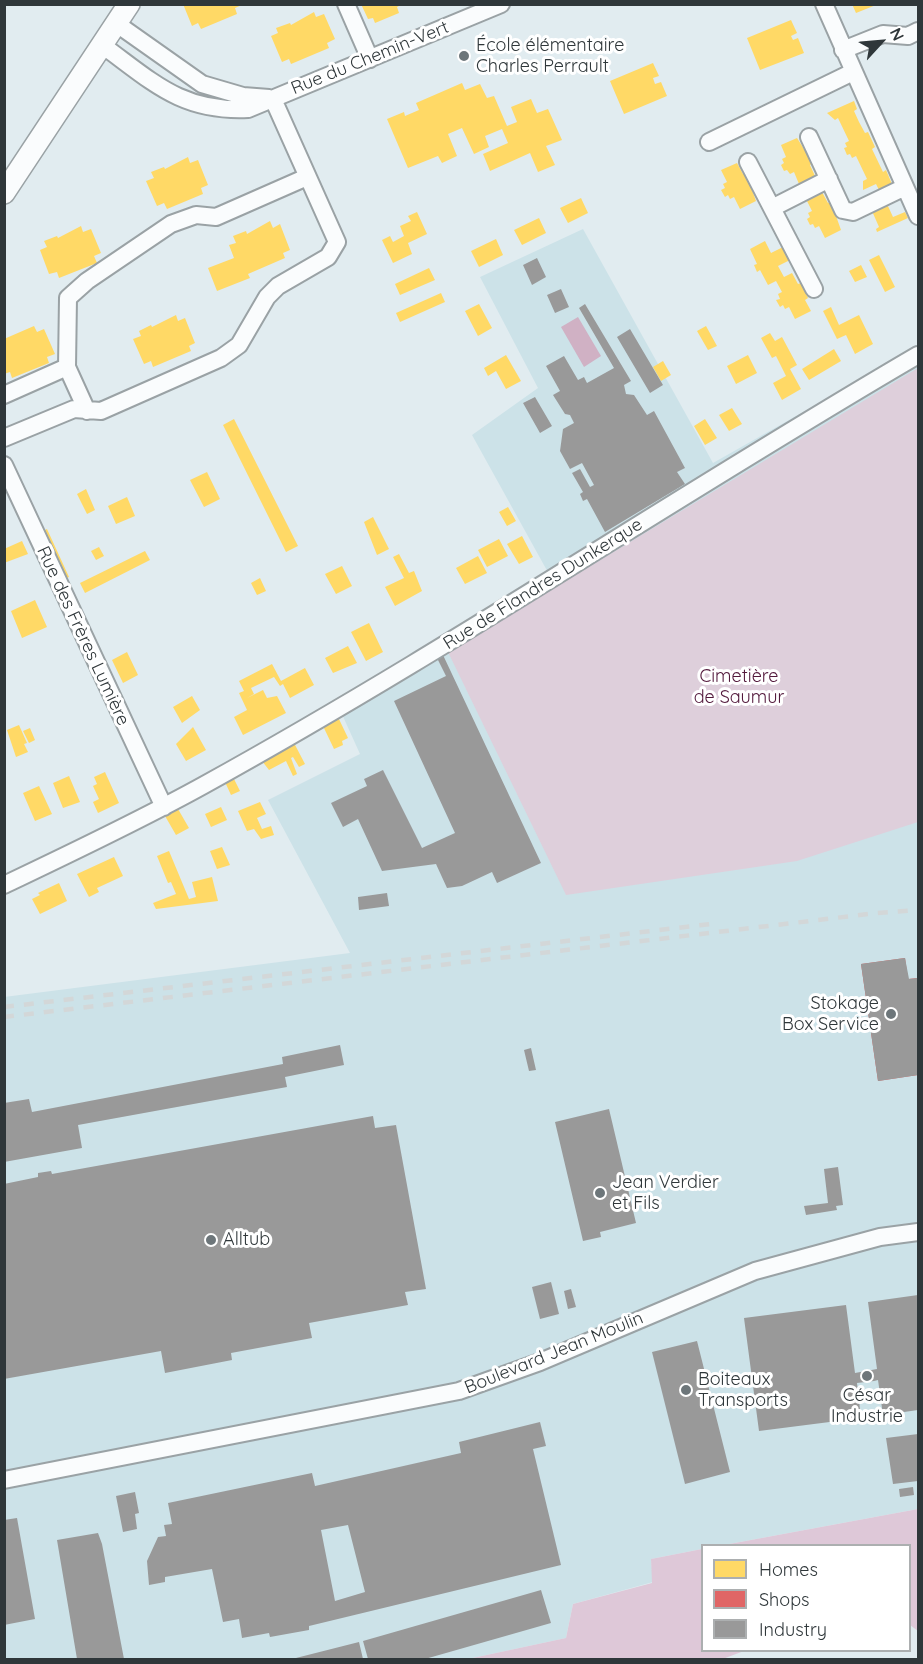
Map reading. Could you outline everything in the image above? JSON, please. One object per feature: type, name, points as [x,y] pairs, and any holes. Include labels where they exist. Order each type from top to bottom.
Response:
[{"type":"main road","points":[[4,193],[129,4]]},
{"type":"street","points":[[346,4],[370,59]]},
{"type":"street","points":[[824,4],[918,216]]},
{"type":"street","name":"Rue du Chemin-Vert","points":[[102,45],[175,97],[196,105],[223,110],[248,109],[491,6]]},
{"type":"street","name":"Rue du Chemin-Vert","points":[[117,24],[202,84],[243,96],[273,99]]},
{"type":"street","points":[[843,50],[883,34],[908,36],[918,31]]},
{"type":"street","points":[[709,142],[853,72]]},
{"type":"street","points":[[4,438],[74,409],[101,411],[221,358],[239,345],[267,297],[278,286],[328,257],[337,242],[273,99]]},
{"type":"street","points":[[809,137],[843,210],[853,212],[905,187]]},
{"type":"street","points":[[748,162],[814,289]]},
{"type":"street","points":[[87,411],[67,367],[68,298],[87,281],[171,224],[196,215],[216,217],[307,177]]},
{"type":"street","points":[[772,208],[829,180]]},
{"type":"street","name":"Rue de Flandres Dunkerque","points":[[4,885],[164,807],[311,725],[918,355]]},
{"type":"street","points":[[4,395],[67,367]]},
{"type":"street","name":"Rue des Frères Lumière","points":[[4,465],[164,807]]},
{"type":"street","name":"Boulevard Jean Moulin","points":[[4,1480],[459,1391],[540,1362],[755,1271],[880,1237],[918,1232]]},
{"type":"shaded area","points":[[583,229],[713,463],[918,347],[918,1509],[729,1544],[701,1544],[701,1549],[651,1559],[653,1582],[573,1604],[566,1638],[468,1659],[5,1659],[4,997],[350,953],[268,800],[360,754],[341,712],[555,585],[472,435],[538,388],[480,277]]},
{"type":"shaded area","points":[[578,317],[601,356],[584,367],[561,327]]},
{"type":"shaded area","points":[[918,1509],[918,1631],[911,1626],[911,1544],[729,1544]]},
{"type":"shaded area","points":[[701,1549],[701,1652],[741,1652],[720,1660],[468,1659],[566,1638],[573,1604],[652,1583],[651,1559]]},
{"type":"green space","name":"Cimetière de Saumur","points":[[918,368],[918,822],[797,861],[566,895],[448,652]]},
{"type":"building: Homes","points":[[183,4],[242,5],[235,8],[237,14],[201,29],[198,23],[192,26]]},
{"type":"building: Homes","points":[[361,4],[403,4],[397,7],[399,13],[375,23],[373,18],[368,19]]},
{"type":"building: Homes","points":[[852,4],[876,4],[876,5],[856,13]]},
{"type":"building: Homes","points":[[314,12],[316,17],[324,14],[335,39],[327,43],[329,48],[291,64],[289,59],[282,62],[271,36],[278,33],[276,28],[290,23],[291,25]]},
{"type":"building: Homes","points":[[791,20],[797,33],[791,36],[793,40],[798,38],[804,53],[760,70],[747,38]]},
{"type":"building: Homes","points":[[653,63],[659,76],[653,78],[655,84],[661,82],[667,96],[624,114],[610,81]]},
{"type":"building: Homes","points":[[462,83],[465,90],[480,84],[487,98],[494,96],[507,126],[517,122],[511,107],[531,99],[537,113],[548,109],[562,140],[546,146],[555,165],[538,172],[530,153],[490,171],[483,154],[508,143],[502,129],[485,136],[489,147],[474,154],[462,128],[448,134],[457,156],[442,163],[438,156],[408,168],[387,119],[404,112],[405,116],[419,110],[416,103]]},
{"type":"building: Homes","points":[[854,101],[857,109],[854,111],[859,122],[865,133],[868,132],[875,147],[872,149],[883,172],[886,170],[892,184],[879,190],[876,184],[863,190],[863,181],[867,179],[856,156],[852,158],[850,154],[847,155],[844,148],[847,147],[845,143],[849,141],[838,118],[835,120],[827,113]]},
{"type":"building: Homes","points":[[797,138],[813,163],[810,165],[815,176],[799,184],[794,172],[790,174],[787,170],[784,171],[781,165],[784,163],[782,159],[786,157],[781,145]]},
{"type":"building: Homes","points":[[188,157],[190,163],[198,160],[208,185],[201,188],[203,194],[167,209],[164,203],[157,206],[146,181],[154,178],[151,172],[164,167],[165,169]]},
{"type":"building: Homes","points":[[737,163],[743,174],[746,173],[756,201],[740,209],[734,197],[730,199],[728,195],[725,197],[721,190],[725,188],[723,184],[727,182],[721,170]]},
{"type":"building: Homes","points":[[822,192],[828,203],[831,202],[841,230],[825,238],[819,226],[815,228],[807,219],[810,217],[808,213],[812,211],[806,199]]},
{"type":"building: Homes","points":[[581,198],[588,213],[568,223],[560,208]]},
{"type":"building: Homes","points":[[887,204],[893,217],[905,212],[908,218],[877,232],[876,229],[879,227],[872,211]]},
{"type":"building: Homes","points":[[417,212],[427,234],[408,243],[412,254],[393,263],[382,240],[390,236],[393,242],[404,236],[400,226],[411,221],[408,216]]},
{"type":"building: Homes","points":[[539,218],[546,233],[522,245],[514,230]]},
{"type":"building: Homes","points":[[270,221],[273,228],[280,224],[290,250],[283,253],[285,258],[248,274],[250,278],[217,291],[208,268],[234,258],[229,245],[236,243],[233,236],[246,231],[247,234]]},
{"type":"building: Homes","points":[[81,226],[83,232],[91,229],[101,253],[94,256],[97,263],[59,278],[57,272],[49,274],[40,250],[47,247],[44,241],[57,236],[58,238]]},
{"type":"building: Homes","points":[[496,239],[503,255],[479,267],[471,251]]},
{"type":"building: Homes","points":[[765,241],[771,253],[783,247],[790,260],[778,266],[784,277],[792,273],[798,284],[801,283],[808,298],[805,300],[811,311],[795,319],[789,307],[785,309],[783,305],[780,307],[776,300],[780,299],[778,294],[782,292],[776,281],[768,285],[760,270],[757,272],[754,265],[757,264],[750,249]]},
{"type":"building: Homes","points":[[879,255],[895,287],[885,292],[869,260]]},
{"type":"building: Homes","points":[[861,265],[867,277],[855,282],[849,271]]},
{"type":"building: Homes","points":[[429,268],[435,280],[400,295],[395,284]]},
{"type":"building: Homes","points":[[441,293],[445,302],[400,322],[396,313]]},
{"type":"building: Homes","points":[[479,304],[492,328],[478,336],[465,311]]},
{"type":"building: Homes","points":[[831,307],[839,325],[859,315],[873,344],[855,354],[846,335],[837,339],[823,311]]},
{"type":"building: Homes","points":[[176,315],[178,321],[185,318],[195,343],[189,346],[191,351],[153,367],[151,361],[144,364],[133,339],[141,336],[139,331]]},
{"type":"building: Homes","points":[[34,326],[37,332],[44,329],[55,354],[47,357],[49,363],[12,378],[10,372],[4,374],[4,339]]},
{"type":"building: Homes","points":[[706,326],[717,346],[708,350],[697,331]]},
{"type":"building: Homes","points":[[770,333],[775,341],[782,337],[797,365],[790,369],[801,389],[782,400],[773,383],[786,376],[776,356],[772,358],[761,338]]},
{"type":"building: Homes","points":[[834,349],[841,361],[809,380],[802,369]]},
{"type":"building: Homes","points":[[506,355],[521,381],[506,389],[496,371],[488,376],[484,368]]},
{"type":"building: Homes","points":[[748,355],[757,373],[736,384],[727,366]]},
{"type":"building: Homes","points":[[663,361],[671,375],[661,381],[653,367]]},
{"type":"building: Homes","points":[[732,408],[742,424],[729,431],[719,415]]},
{"type":"building: Homes","points":[[234,419],[298,546],[286,552],[223,425]]},
{"type":"building: Homes","points":[[705,419],[717,438],[705,445],[694,426]]},
{"type":"building: Homes","points":[[207,472],[220,499],[204,507],[190,480]]},
{"type":"building: Homes","points":[[86,489],[95,510],[87,514],[77,494]]},
{"type":"building: Homes","points":[[127,497],[135,516],[116,524],[108,506]]},
{"type":"building: Homes","points":[[508,507],[516,521],[507,526],[499,512]]},
{"type":"building: Homes","points":[[373,517],[389,549],[377,555],[364,522]]},
{"type":"building: Homes","points":[[47,529],[69,577],[60,581],[37,534]]},
{"type":"building: Homes","points":[[522,536],[533,557],[519,564],[507,544]]},
{"type":"building: Homes","points":[[499,539],[508,556],[487,567],[478,550]]},
{"type":"building: Homes","points":[[22,541],[28,554],[4,563],[4,549]]},
{"type":"building: Homes","points":[[99,547],[104,556],[96,560],[91,551]]},
{"type":"building: Homes","points":[[145,551],[150,560],[85,593],[80,583]]},
{"type":"building: Homes","points":[[399,554],[409,573],[414,571],[422,591],[395,606],[385,587],[404,578],[393,557]]},
{"type":"building: Homes","points":[[478,556],[487,573],[465,584],[456,568]]},
{"type":"building: Homes","points":[[342,566],[352,586],[336,594],[325,574]]},
{"type":"building: Homes","points":[[260,578],[266,591],[257,595],[251,583]]},
{"type":"building: Homes","points":[[35,600],[47,627],[22,638],[11,611]]},
{"type":"building: Homes","points":[[369,623],[383,652],[366,661],[351,632]]},
{"type":"building: Homes","points":[[348,646],[357,663],[333,673],[325,658]]},
{"type":"building: Homes","points":[[127,652],[138,675],[123,683],[112,660]]},
{"type":"building: Homes","points":[[272,664],[281,681],[305,668],[314,685],[290,698],[283,684],[280,686],[274,677],[251,688],[254,694],[247,698],[263,690],[267,698],[277,696],[286,713],[243,735],[234,717],[247,710],[239,693],[244,691],[239,681]]},
{"type":"building: Homes","points":[[192,696],[200,710],[182,723],[173,707]]},
{"type":"building: Homes","points":[[338,717],[348,738],[342,741],[343,745],[334,749],[323,726]]},
{"type":"building: Homes","points":[[19,725],[27,743],[24,744],[28,752],[16,757],[7,730]]},
{"type":"building: Homes","points":[[193,727],[206,750],[186,761],[176,744]]},
{"type":"building: Homes","points":[[30,728],[35,740],[29,743],[23,731]]},
{"type":"building: Homes","points":[[294,743],[305,764],[299,767],[293,757],[291,758],[297,774],[293,776],[286,761],[269,770],[262,761]]},
{"type":"building: Homes","points":[[105,772],[119,803],[98,813],[93,802],[99,799],[93,786],[97,784],[94,777]]},
{"type":"building: Homes","points":[[69,776],[80,802],[63,808],[53,783]]},
{"type":"building: Homes","points":[[233,777],[240,791],[231,795],[225,782]]},
{"type":"building: Homes","points":[[39,786],[52,814],[35,821],[23,793]]},
{"type":"building: Homes","points":[[260,802],[266,814],[257,818],[262,829],[271,826],[274,835],[261,839],[254,829],[247,831],[238,811]]},
{"type":"building: Homes","points":[[221,807],[227,820],[211,827],[205,814]]},
{"type":"building: Homes","points":[[178,809],[189,828],[176,835],[165,816]]},
{"type":"building: Homes","points":[[222,847],[230,865],[217,869],[210,851]]},
{"type":"building: Homes","points":[[169,851],[189,899],[196,897],[192,882],[212,877],[218,901],[156,909],[153,903],[176,894],[171,882],[168,883],[157,856]]},
{"type":"building: Homes","points":[[114,857],[123,876],[97,888],[99,892],[89,897],[77,874]]},
{"type":"building: Homes","points":[[59,883],[67,901],[40,914],[32,899],[40,895],[38,893]]},
{"type":"building: Shops","name":"Stokage Box Service","points":[[905,958],[908,979],[918,978],[918,1075],[878,1081],[861,964]]},
{"type":"building: Industry","points":[[537,258],[546,277],[532,285],[523,265]]},
{"type":"building: Industry","points":[[561,289],[569,307],[555,313],[547,295]]},
{"type":"building: Industry","points":[[585,304],[631,381],[624,385],[626,394],[634,395],[647,415],[654,411],[685,468],[677,472],[685,484],[605,532],[587,499],[583,501],[580,494],[583,492],[572,473],[580,469],[590,487],[594,485],[582,463],[570,469],[560,451],[563,429],[574,423],[570,415],[565,414],[553,395],[560,391],[546,366],[564,356],[578,380],[584,377],[587,383],[614,368],[579,308]]},
{"type":"building: Industry","points":[[630,329],[663,385],[650,393],[617,337]]},
{"type":"building: Industry","points":[[535,397],[552,426],[540,433],[523,403]]},
{"type":"building: Industry","points":[[443,655],[541,863],[497,883],[492,872],[462,886],[447,888],[436,864],[382,871],[358,819],[343,827],[331,803],[367,786],[364,779],[383,770],[422,848],[455,833],[394,701],[446,676],[437,658]]},
{"type":"building: Industry","points":[[387,893],[389,906],[359,910],[358,897]]},
{"type":"building: Industry","name":"Stokage Box Service","points":[[905,958],[909,979],[918,978],[918,1075],[878,1081],[861,964]]},
{"type":"building: Industry","points":[[340,1045],[344,1065],[285,1077],[287,1087],[78,1125],[82,1148],[4,1162],[4,1103],[29,1099],[32,1112],[283,1064],[282,1057]]},
{"type":"building: Industry","points":[[531,1048],[536,1070],[529,1071],[524,1050]]},
{"type":"building: Industry","name":"Jean Verdier et Fils","points":[[609,1109],[636,1223],[600,1232],[601,1237],[583,1241],[555,1122]]},
{"type":"building: Industry","name":"Alltub","points":[[373,1116],[375,1128],[396,1125],[426,1289],[405,1292],[408,1305],[309,1323],[312,1338],[231,1353],[232,1360],[165,1373],[161,1351],[4,1379],[4,1184],[38,1177],[38,1173],[51,1171],[52,1174]]},
{"type":"building: Industry","points":[[838,1167],[843,1205],[836,1206],[837,1210],[806,1215],[804,1206],[828,1203],[824,1169]]},
{"type":"building: Industry","points":[[551,1282],[559,1314],[540,1319],[532,1287]]},
{"type":"building: Industry","points":[[571,1289],[576,1307],[568,1309],[564,1291]]},
{"type":"building: Industry","points":[[918,1295],[918,1410],[883,1415],[878,1380],[857,1383],[861,1418],[759,1431],[744,1318],[846,1305],[855,1373],[877,1369],[868,1302]]},
{"type":"building: Industry","name":"Boiteaux Transports","points":[[697,1341],[730,1472],[685,1484],[652,1352]]},
{"type":"building: Industry","points":[[540,1422],[546,1446],[533,1449],[561,1565],[309,1626],[309,1630],[270,1637],[269,1633],[242,1638],[239,1619],[223,1622],[212,1569],[165,1577],[165,1582],[149,1585],[147,1561],[158,1537],[166,1536],[164,1525],[172,1524],[168,1503],[312,1473],[315,1486],[461,1453],[459,1442]],"holes":[[[348,1525],[365,1592],[335,1601],[321,1530]]]},
{"type":"building: Industry","points":[[918,1434],[918,1481],[893,1484],[886,1438]]},
{"type":"building: Industry","points":[[913,1487],[914,1495],[900,1497],[899,1489]]},
{"type":"building: Industry","points":[[135,1492],[139,1513],[135,1514],[137,1529],[123,1532],[116,1496]]},
{"type":"building: Industry","points":[[17,1518],[35,1619],[4,1625],[4,1520]]},
{"type":"building: Industry","points":[[98,1533],[124,1659],[77,1659],[57,1540]]},
{"type":"building: Industry","points":[[541,1590],[551,1623],[425,1659],[368,1659],[363,1641]]},
{"type":"building: Industry","points":[[359,1642],[363,1659],[292,1659]]},
{"type":"railway","points":[[4,1017],[918,910]]},
{"type":"railway","points":[[4,1007],[719,923]]},
{"type":"place","name":"École élémentaire Charles Perrault","points":[[464,56]]},
{"type":"place","name":"Stokage Box Service","points":[[891,1014]]},
{"type":"place","name":"Jean Verdier et Fils","points":[[600,1193]]},
{"type":"place","name":"Alltub","points":[[211,1240]]},
{"type":"place","name":"César Industrie","points":[[867,1376]]},
{"type":"place","name":"Boiteaux Transports","points":[[686,1390]]}]
